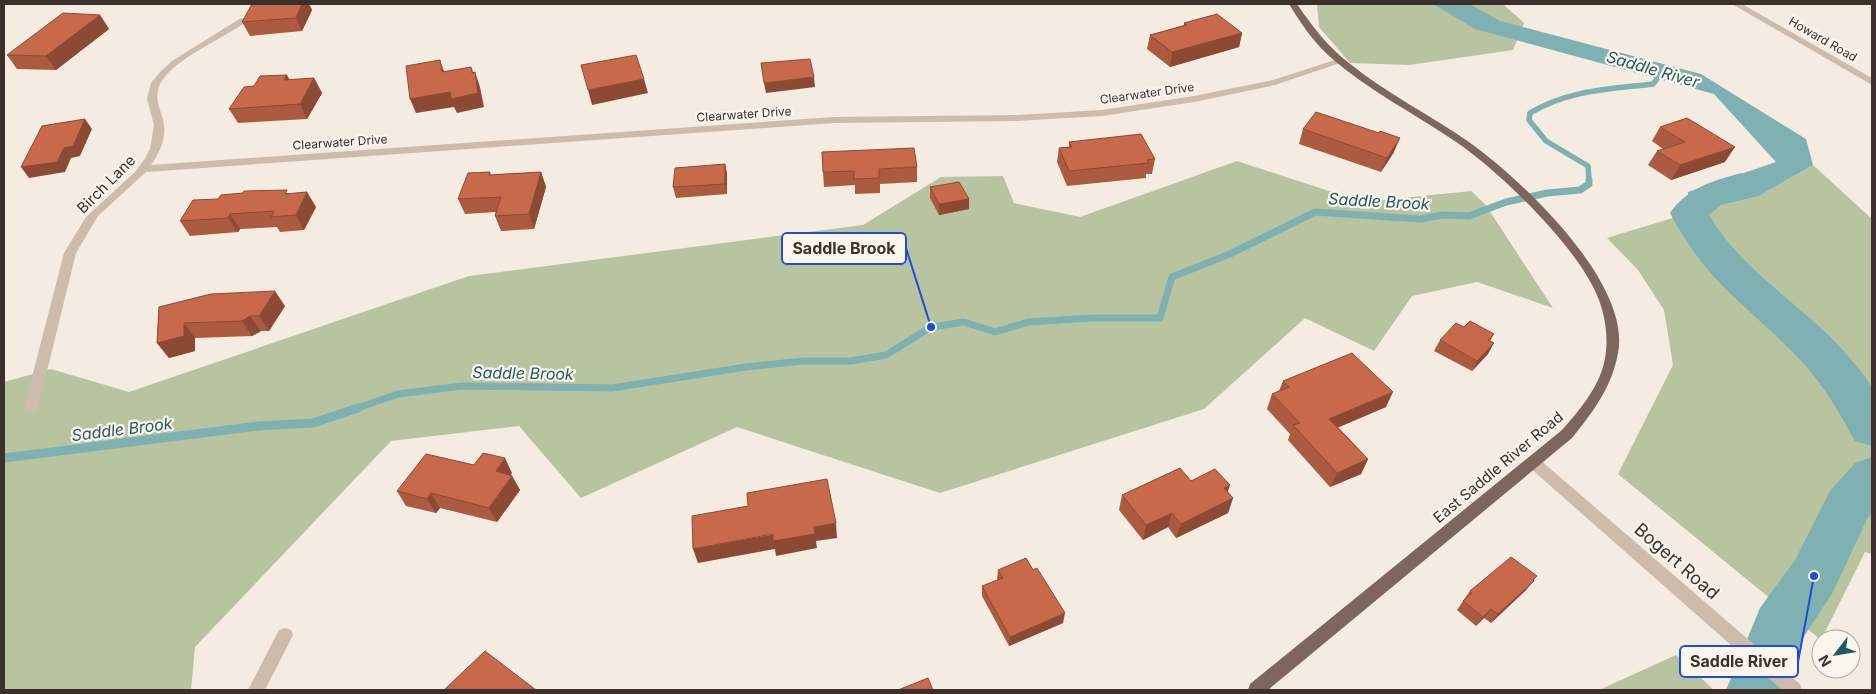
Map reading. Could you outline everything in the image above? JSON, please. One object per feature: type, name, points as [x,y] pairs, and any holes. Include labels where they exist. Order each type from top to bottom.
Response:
[{"type":"main road","name":"East Saddle River Road","points":[[1256,690],[1567,434],[1583,417],[1595,400],[1609,369],[1613,353],[1614,335],[1612,320],[1600,288],[1571,246],[1536,207],[1517,188],[1465,144],[1389,96],[1341,61],[1320,41],[1293,4]]},
{"type":"street","name":"Howard Road","points":[[1736,4],[1872,82]]},
{"type":"street","name":"Birch Lane","points":[[31,408],[70,254],[80,232],[98,211],[144,169],[157,143],[159,124],[152,104],[152,94],[156,84],[175,63],[229,32],[241,21]]},
{"type":"street","name":"Clearwater Drive","points":[[144,169],[834,120],[1017,118],[1102,113],[1194,100],[1276,82],[1341,61]]},
{"type":"street","name":"Bogert Road","points":[[1534,463],[1794,690]]},
{"type":"street","points":[[256,690],[285,636]]},
{"type":"green space","points":[[1317,4],[1503,4],[1524,23],[1513,50],[1409,65],[1350,63],[1319,27]]},
{"type":"green space","points":[[1237,161],[1363,202],[1471,191],[1485,204],[1553,308],[1477,282],[1412,296],[1374,351],[1305,318],[1204,409],[940,493],[737,427],[581,498],[519,426],[391,441],[195,647],[191,690],[4,690],[4,382],[51,369],[129,392],[469,276],[863,225],[941,177],[1003,176],[1014,203],[1080,217]]},
{"type":"green space","points":[[1813,165],[1872,219],[1872,554],[1865,552],[1826,629],[1811,629],[1811,632],[1618,474],[1673,365],[1664,310],[1638,270],[1607,238],[1689,213],[1759,196]]},
{"type":"green space","points":[[1676,655],[1714,690],[1599,690]]},
{"type":"water","points":[[1433,4],[1470,4],[1500,21],[1701,74],[1806,139],[1813,165],[1759,196],[1689,213],[1688,192],[1776,162],[1714,94],[1475,29]]},
{"type":"building","points":[[252,4],[302,4],[296,18],[242,22]]},
{"type":"building","points":[[63,13],[100,15],[46,56],[7,55]]},
{"type":"building","points":[[1217,14],[1242,33],[1172,52],[1150,35],[1187,25],[1184,23]]},
{"type":"building","points":[[636,55],[644,79],[588,90],[581,65]]},
{"type":"building","points":[[810,59],[814,77],[764,83],[761,63]]},
{"type":"building","points":[[440,60],[442,72],[471,67],[472,73],[475,72],[478,93],[451,99],[450,92],[410,99],[406,66]]},
{"type":"building","points":[[287,75],[284,80],[314,78],[300,104],[229,109],[244,87],[254,86],[260,76]]},
{"type":"building","points":[[1316,112],[1400,138],[1387,158],[1303,129]]},
{"type":"building","points":[[1687,118],[1735,147],[1680,165],[1657,151],[1685,142],[1660,127]]},
{"type":"building","points":[[85,119],[73,146],[64,148],[57,162],[21,167],[42,126]]},
{"type":"building","points":[[1141,134],[1155,159],[1147,160],[1148,163],[1069,171],[1059,148],[1072,147],[1069,142]]},
{"type":"building","points":[[914,148],[917,167],[879,169],[879,178],[854,179],[854,171],[823,172],[822,152]]},
{"type":"building","points":[[725,164],[725,184],[673,187],[675,168]]},
{"type":"building","points":[[490,172],[489,175],[541,172],[529,214],[495,216],[501,197],[458,199],[468,173]]},
{"type":"building","points":[[959,182],[969,199],[939,204],[930,187]]},
{"type":"building","points":[[287,190],[285,194],[307,192],[296,215],[271,217],[274,211],[230,214],[228,218],[180,221],[193,200],[218,199],[221,195],[243,193],[244,191]]},
{"type":"building","points":[[275,291],[259,316],[250,316],[242,321],[184,323],[184,336],[157,343],[159,307],[211,294]]},
{"type":"building","points":[[1470,321],[1494,334],[1488,340],[1494,343],[1477,361],[1440,340],[1456,323],[1464,327]]},
{"type":"building","points":[[1352,353],[1393,392],[1329,419],[1368,459],[1337,473],[1293,425],[1300,423],[1272,394],[1289,387],[1283,381]]},
{"type":"building","points":[[483,453],[505,458],[496,471],[512,476],[489,508],[431,493],[427,499],[397,491],[426,454],[474,465]]},
{"type":"building","points":[[1180,468],[1191,481],[1215,469],[1230,485],[1224,488],[1233,498],[1181,524],[1172,513],[1146,525],[1122,495]]},
{"type":"building","points":[[827,479],[836,523],[814,527],[815,534],[773,541],[773,534],[693,549],[692,516],[748,506],[747,493]]},
{"type":"building","points":[[1511,557],[1537,576],[1498,614],[1491,609],[1483,617],[1463,601],[1472,593],[1470,591]]},
{"type":"building","points":[[1026,558],[1033,570],[1037,568],[1065,613],[1010,637],[982,586],[1003,578],[998,570]]},
{"type":"building","points":[[485,651],[536,690],[444,690]]},
{"type":"building","points":[[928,678],[933,690],[898,690]]},
{"type":"waterway","name":"Saddle Brook","points":[[1589,182],[1588,166],[1546,141],[1529,120],[1530,113],[1559,99],[1605,89],[1653,84],[1657,79]]},
{"type":"waterway","name":"Saddle Brook","points":[[354,409],[398,394],[462,386],[612,388],[746,367],[804,361],[851,361],[886,355],[931,327],[964,322],[995,332],[1028,322],[1091,318],[1160,318],[1172,277],[1230,254],[1315,212],[1420,219],[1443,215],[1469,216],[1506,202],[1547,193],[1580,190],[1589,182]]},
{"type":"waterway","name":"Saddle River","points":[[1742,184],[1710,195],[1689,213],[1714,252],[1830,364],[1872,428]]},
{"type":"waterway","name":"Saddle Brook","points":[[4,458],[258,426],[313,423],[358,408]]},
{"type":"waterway","name":"Saddle River","points":[[1755,690],[1780,626],[1814,576],[1848,506],[1872,477]]},
{"type":"place","name":"Saddle Brook","points":[[931,327]]},
{"type":"place","name":"Saddle River","points":[[1814,576]]}]
